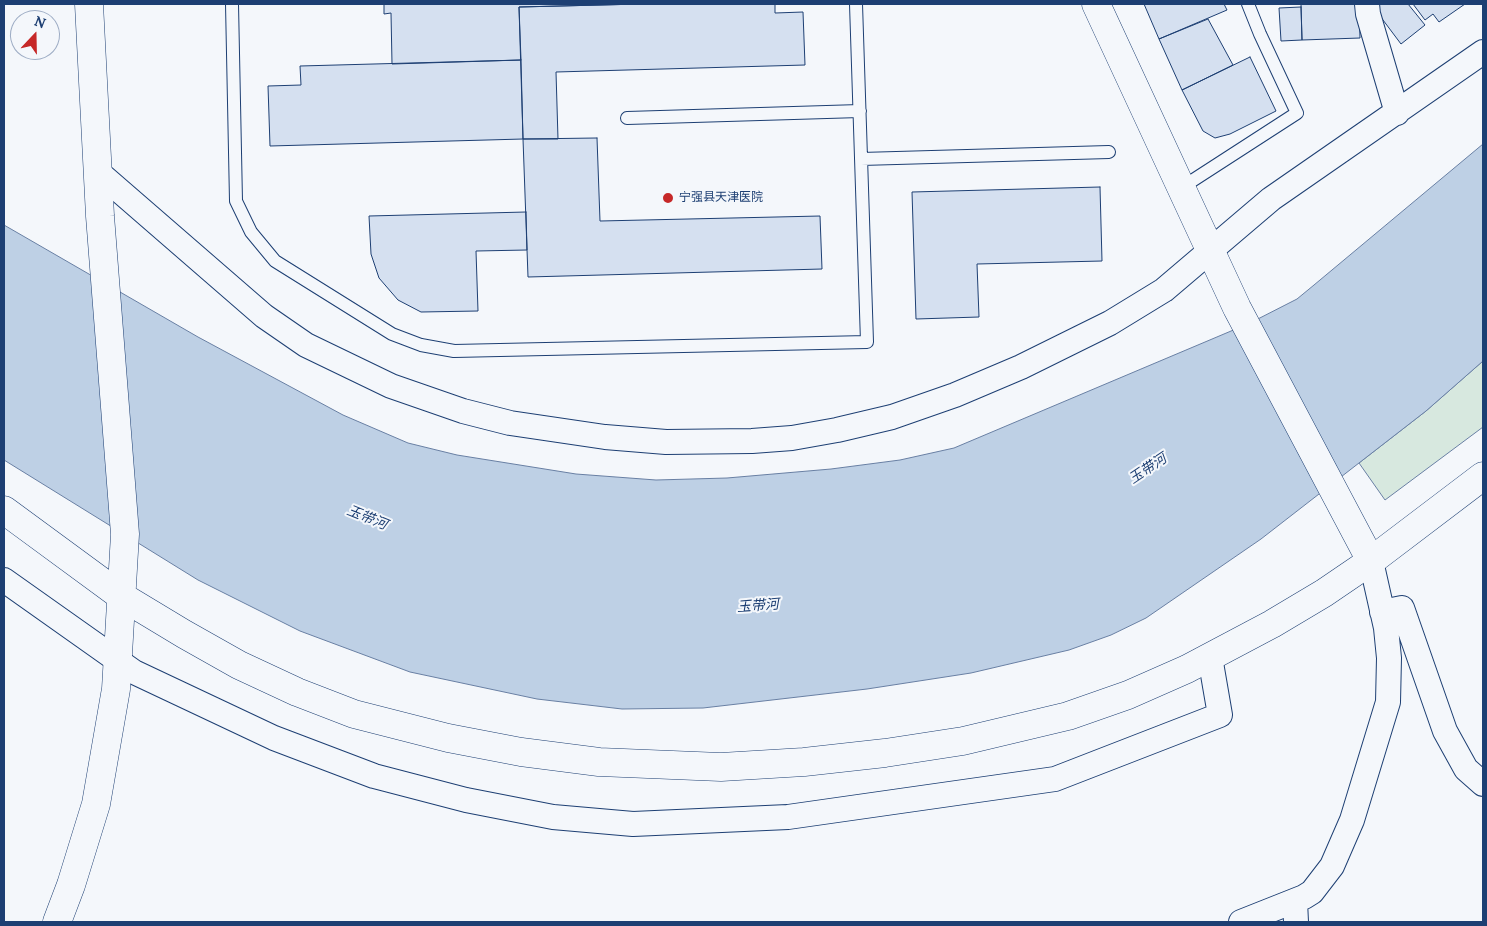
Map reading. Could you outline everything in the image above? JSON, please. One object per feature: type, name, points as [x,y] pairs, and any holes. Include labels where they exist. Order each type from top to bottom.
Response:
[{"type":"street","points":[[57,922],[72,885],[96,804],[116,689],[125,534],[100,216],[89,4]]},
{"type":"street","points":[[1096,4],[1237,308],[1371,561],[1382,612],[1389,658],[1388,702],[1352,820],[1332,866],[1295,912],[1241,922]]},
{"type":"street","points":[[1367,4],[1368,14],[1397,113]]},
{"type":"street","points":[[98,172],[264,316],[306,345],[391,386],[445,405],[510,423],[605,437],[666,442],[752,441],[801,436],[892,416],[955,395],[1021,367],[1110,323],[1164,290],[1271,199],[1483,52]]},
{"type":"street","points":[[4,510],[121,596],[239,665],[297,692],[354,714],[448,738],[521,752],[639,765],[721,767],[804,762],[885,753],[963,741],[1068,716],[1128,694],[1210,657],[1272,624],[1371,561],[1483,476]]},
{"type":"street","points":[[4,580],[134,672],[274,738],[374,776],[466,800],[553,817],[633,824],[788,817],[1055,779],[1220,715],[1210,657]]},
{"type":"street","points":[[1382,612],[1402,608],[1445,730],[1466,769],[1483,784]]},
{"type":"lane","points":[[232,4],[236,201],[251,232],[275,261],[392,334],[421,345],[454,351],[866,342],[856,4]]},
{"type":"lane","points":[[1181,188],[1297,113],[1248,4]]},
{"type":"lane","points":[[627,118],[860,111]]},
{"type":"lane","points":[[861,159],[1109,152]]},
{"type":"shaded area","points":[[1483,361],[1483,427],[1385,500],[1359,463],[1426,411]]},
{"type":"water","name":"玉带河","points":[[1483,144],[1483,361],[1426,411],[1261,539],[1146,618],[1111,635],[1069,650],[971,673],[867,689],[703,708],[622,709],[537,699],[410,672],[300,631],[198,580],[4,460],[4,225],[198,337],[343,415],[408,443],[457,455],[576,474],[656,480],[727,478],[831,469],[900,460],[954,448],[1250,323],[1297,299]]},
{"type":"building","points":[[384,4],[641,4],[519,7],[521,60],[392,64],[391,13],[384,14]]},
{"type":"building","points":[[641,4],[775,4],[775,13],[803,12],[805,65],[556,72],[558,139],[523,139],[519,7]]},
{"type":"building","points":[[1144,4],[1224,4],[1227,10],[1159,39]]},
{"type":"building","points":[[1301,4],[1359,4],[1360,38],[1302,40]]},
{"type":"building","points":[[1376,4],[1408,4],[1425,25],[1401,44],[1377,12]]},
{"type":"building","points":[[1413,4],[1465,4],[1439,22],[1433,14],[1425,20]]},
{"type":"building","points":[[1301,7],[1302,40],[1281,41],[1279,8]]},
{"type":"building","points":[[1208,19],[1233,65],[1182,90],[1159,39]]},
{"type":"building","points":[[1250,57],[1276,111],[1230,134],[1215,138],[1203,131],[1182,90]]},
{"type":"building","points":[[521,60],[523,139],[270,146],[268,86],[301,85],[300,66]]},
{"type":"building","points":[[597,138],[600,221],[820,216],[822,269],[528,277],[523,139]]},
{"type":"building","points":[[1100,187],[1102,261],[977,264],[979,317],[916,319],[912,192]]},
{"type":"building","points":[[526,212],[527,250],[476,251],[478,311],[421,312],[398,300],[379,278],[371,254],[369,216]]},
{"type":"place","name":"宁强县天津医院","points":[[668,198]]}]
